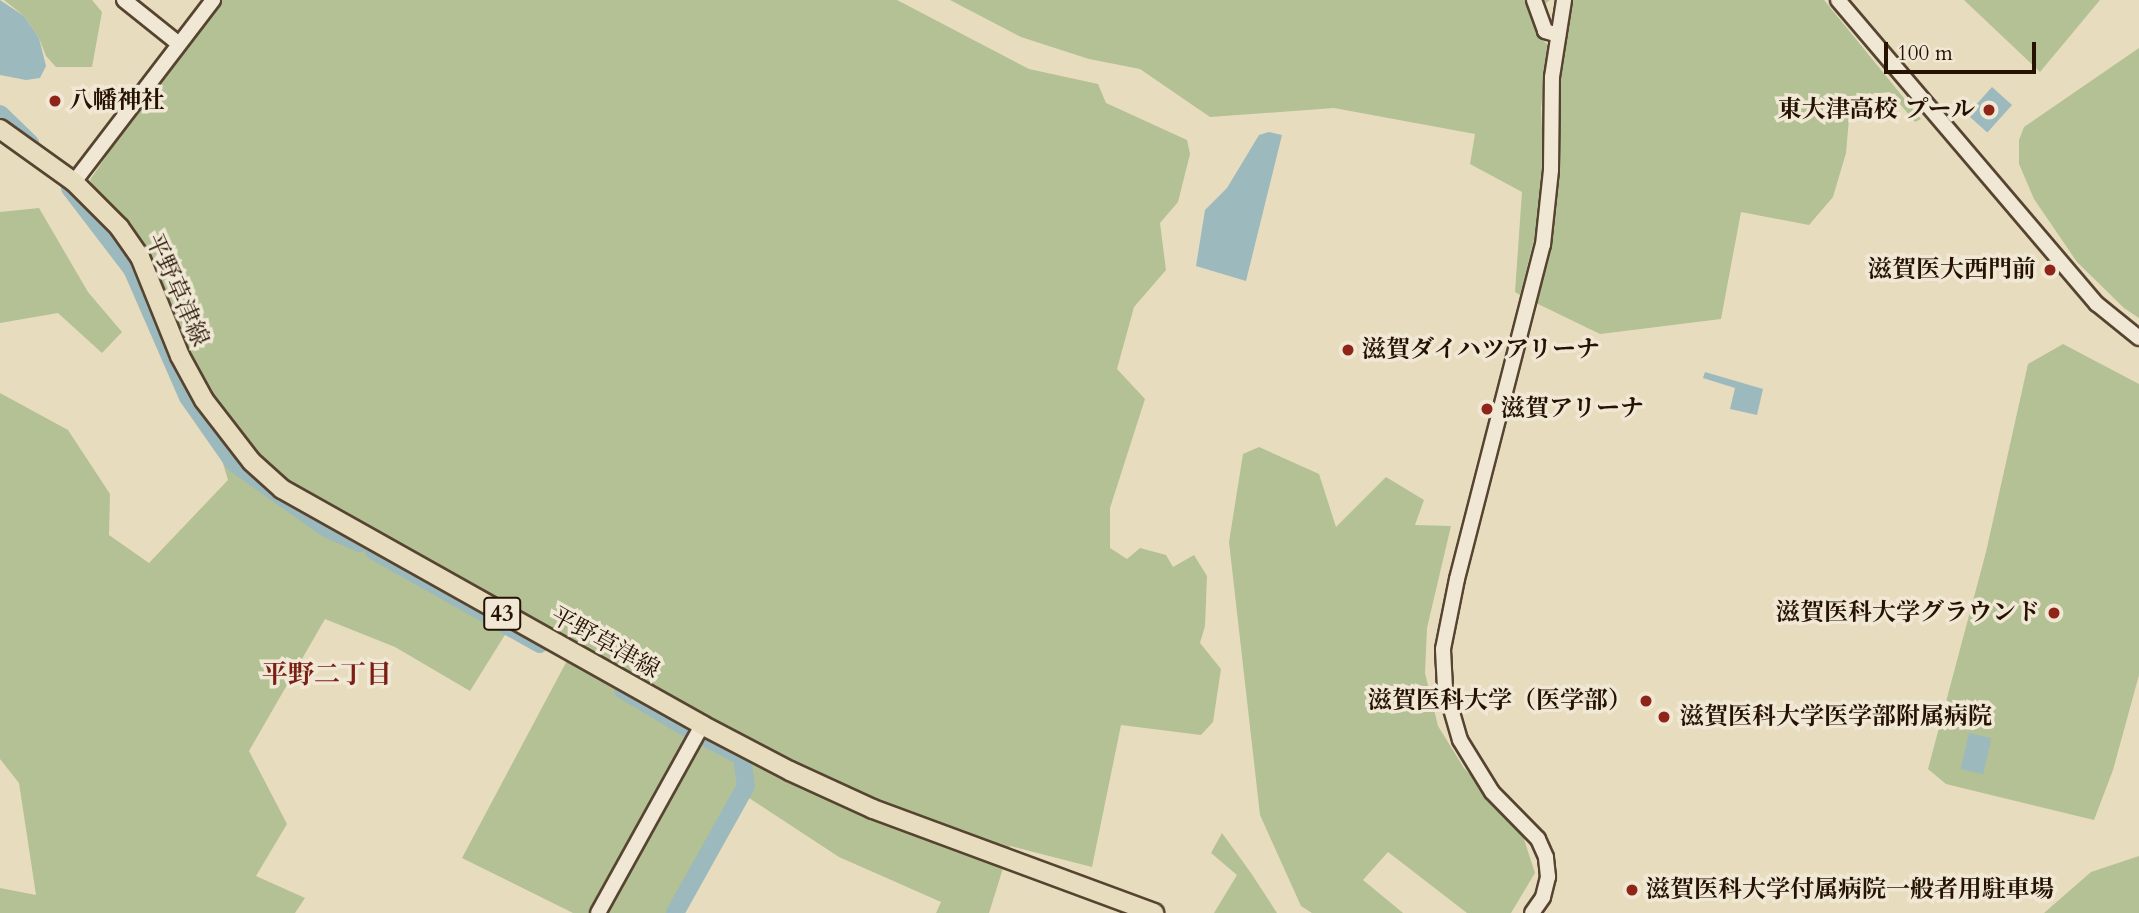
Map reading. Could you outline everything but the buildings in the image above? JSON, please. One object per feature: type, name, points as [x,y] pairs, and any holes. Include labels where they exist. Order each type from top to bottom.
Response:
[{"type":"main road","name":"平野草津線","points":[[0,129],[74,182],[103,208],[133,244],[159,300],[180,356],[204,400],[252,462],[282,489],[702,725],[873,810],[1154,913]]},
{"type":"street","points":[[74,182],[213,0]]},
{"type":"street","points":[[1534,0],[1545,31],[1558,35]]},
{"type":"street","points":[[1532,913],[1543,897],[1548,877],[1546,857],[1538,839],[1492,792],[1460,740],[1445,688],[1443,649],[1457,579],[1543,246],[1551,170],[1552,77],[1564,0]]},
{"type":"street","points":[[1838,0],[2097,304],[2139,338]]},
{"type":"street","points":[[129,1],[179,44]]},
{"type":"street","points":[[598,913],[702,725]]},
{"type":"green space","points":[[4,0],[92,0],[102,12],[92,67],[56,67],[46,56],[39,38],[24,16]]},
{"type":"green space","points":[[216,0],[897,0],[1029,69],[1098,84],[1106,103],[1187,140],[1190,154],[1178,202],[1160,223],[1166,270],[1134,307],[1117,369],[1145,399],[1110,508],[1110,548],[1127,559],[1140,548],[1166,555],[1173,567],[1194,555],[1207,576],[1205,626],[1200,643],[1221,669],[1213,722],[1201,735],[1121,725],[1092,867],[1010,846],[989,913],[936,913],[941,902],[839,857],[749,798],[684,913],[573,913],[462,858],[570,655],[513,622],[470,691],[395,647],[325,619],[249,751],[287,824],[256,876],[305,898],[295,913],[0,913],[0,888],[36,895],[19,783],[0,759],[0,393],[68,430],[110,494],[109,535],[149,563],[228,480],[204,400],[164,308],[90,180],[200,17]]},
{"type":"green space","points":[[950,0],[1550,0],[1535,12],[1540,37],[1548,45],[1541,108],[1544,171],[1536,231],[1520,295],[1515,292],[1522,192],[1470,164],[1475,134],[1334,108],[1210,117],[1140,69],[1089,59],[1021,37]]},
{"type":"green space","points":[[1572,0],[1824,0],[1921,119],[1915,122],[1890,92],[1851,96],[1846,153],[1833,197],[1809,225],[1741,212],[1721,319],[1600,334],[1536,303],[1549,247],[1558,180],[1557,88]]},
{"type":"green space","points":[[1964,0],[2100,0],[2040,72]]},
{"type":"green space","points":[[2139,48],[2139,318],[2124,308],[2077,262],[2034,199],[2019,164],[2019,140],[2024,127]]},
{"type":"green space","points":[[39,208],[88,292],[122,332],[102,353],[58,313],[0,323],[0,212]]},
{"type":"green space","name":"滋賀医科大学グラウンド","points":[[2063,344],[2139,384],[2139,675],[2113,770],[2094,820],[1946,784],[1928,769],[1986,552],[2028,364]]},
{"type":"green space","points":[[1259,447],[1319,474],[1336,527],[1386,477],[1424,500],[1415,525],[1451,526],[1427,628],[1425,673],[1438,726],[1464,768],[1522,833],[1535,873],[1511,913],[1467,913],[1388,852],[1363,880],[1403,913],[1312,913],[1301,906],[1260,815],[1229,542],[1243,454]]},
{"type":"green space","points":[[1222,833],[1277,913],[1214,913],[1237,875],[1211,853]]},
{"type":"green space","points":[[2139,856],[2139,913],[2044,913],[2091,872]]},
{"type":"water","points":[[0,0],[24,16],[39,38],[46,66],[40,78],[26,80],[0,75]]},
{"type":"water","name":"東大津高校 プール","points":[[1992,87],[2012,105],[1987,133],[1967,114]]},
{"type":"water","points":[[1269,132],[1282,135],[1246,281],[1196,266],[1205,210],[1227,188],[1259,135]]},
{"type":"water","points":[[1705,372],[1763,389],[1757,415],[1730,409],[1735,388],[1703,378]]},
{"type":"water","points":[[1969,733],[1991,738],[1983,774],[1961,769]]},
{"type":"waterway","points":[[0,114],[30,143]]},
{"type":"waterway","points":[[70,188],[132,269],[188,397],[234,463],[326,528],[360,543]]},
{"type":"waterway","points":[[374,551],[540,644]]},
{"type":"waterway","points":[[623,690],[689,729]]},
{"type":"waterway","points":[[675,913],[746,786],[742,757],[705,737]]},
{"type":"place","name":"八幡神社","points":[[55,101]]},
{"type":"place","name":"東大津高校 プール","points":[[1989,110]]},
{"type":"place","name":"滋賀医大西門前","points":[[2050,270]]},
{"type":"place","name":"滋賀ダイハツアリーナ","points":[[1348,350]]},
{"type":"place","name":"滋賀アリーナ","points":[[1487,409]]},
{"type":"place","name":"滋賀医科大学グラウンド","points":[[2054,613]]},
{"type":"place","name":"滋賀医科大学（医学部）","points":[[1646,701]]},
{"type":"place","name":"滋賀医科大学医学部附属病院","points":[[1664,717]]},
{"type":"place","name":"滋賀医科大学付属病院一般者用駐車場","points":[[1632,890]]},
{"type":"district","name":"平野二丁目","points":[[327,675]]}]
